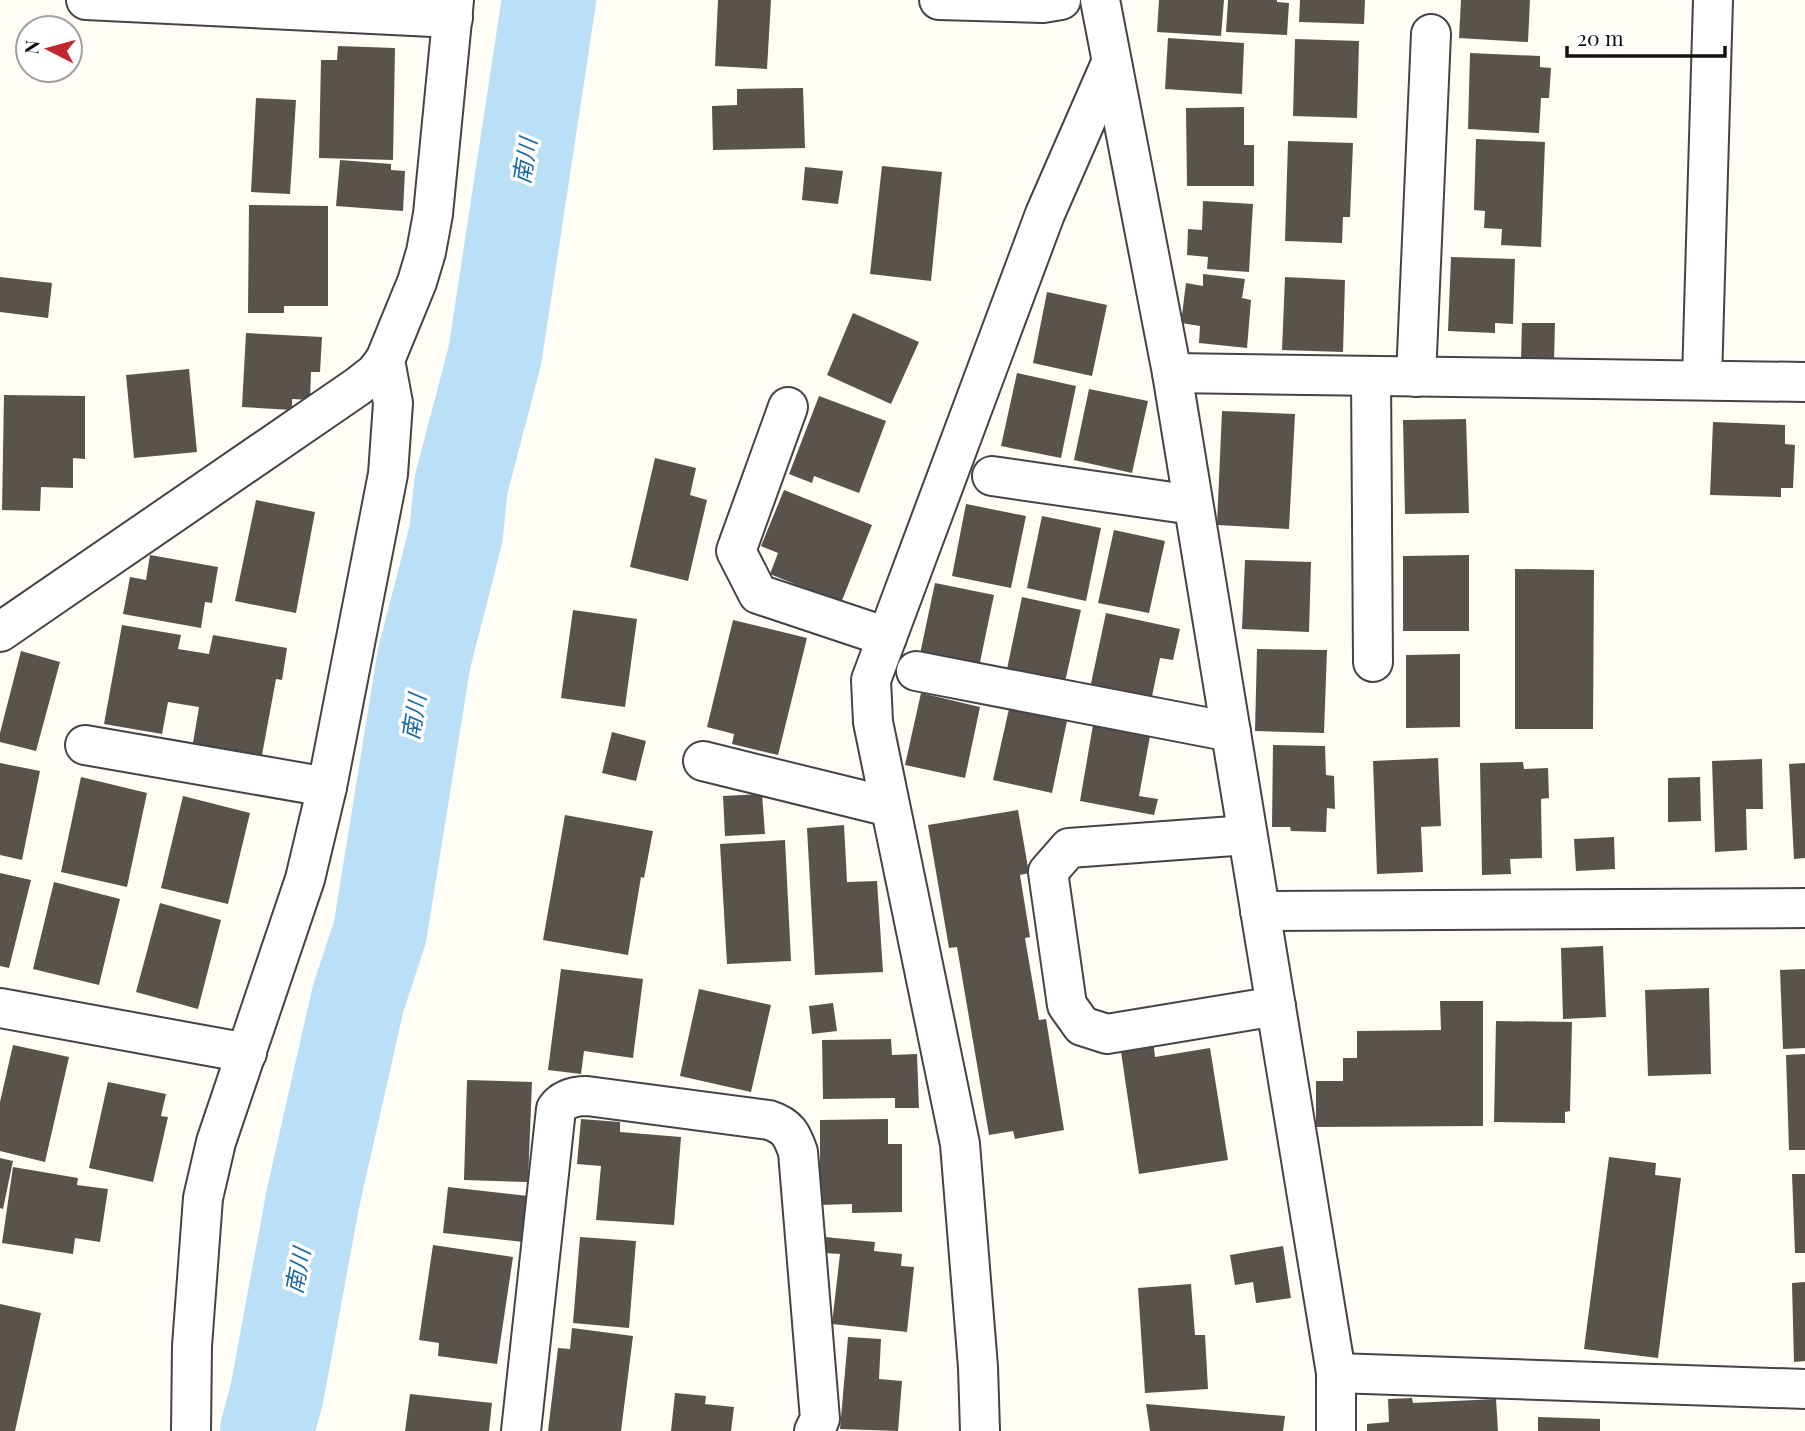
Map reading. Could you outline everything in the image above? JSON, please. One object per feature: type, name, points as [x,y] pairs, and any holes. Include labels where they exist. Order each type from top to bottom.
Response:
[{"type":"street","points":[[0,632],[375,373],[385,360],[417,282],[433,215],[454,9],[86,0]]},
{"type":"street","points":[[939,0],[1043,3],[1061,0]]},
{"type":"street","points":[[1100,0],[1172,373],[1336,1373],[1336,1431]]},
{"type":"street","points":[[1703,380],[1713,0]]},
{"type":"street","points":[[1416,377],[1431,34]]},
{"type":"street","points":[[980,1431],[978,1367],[961,1144],[873,722],[871,680],[1045,214],[1111,63]]},
{"type":"street","points":[[191,1431],[192,1346],[203,1198],[216,1143],[305,879],[327,787],[388,474],[393,403],[385,360]]},
{"type":"street","points":[[1172,373],[1805,382]]},
{"type":"street","points":[[1371,376],[1373,662]]},
{"type":"street","points":[[788,407],[736,551],[758,594],[887,637]]},
{"type":"street","points":[[992,476],[1193,505]]},
{"type":"street","points":[[916,671],[1231,732]]},
{"type":"street","points":[[85,745],[327,787]]},
{"type":"street","points":[[703,761],[890,807]]},
{"type":"street","points":[[1247,835],[1069,848],[1048,872],[1068,1005],[1082,1026],[1107,1034],[1276,1006]]},
{"type":"street","points":[[1260,911],[1805,908]]},
{"type":"street","points":[[0,1008],[247,1053]]},
{"type":"street","points":[[521,1431],[556,1109],[576,1096],[587,1096],[769,1120],[780,1123],[791,1132],[798,1152],[820,1419],[814,1431]]},
{"type":"street","points":[[1336,1373],[1805,1389]]},
{"type":"building","points":[[718,0],[771,0],[767,69],[715,66]]},
{"type":"building","points":[[1159,0],[1224,0],[1221,36],[1157,32]]},
{"type":"building","points":[[1228,0],[1277,0],[1289,3],[1287,35],[1226,32]]},
{"type":"building","points":[[1300,0],[1365,0],[1364,24],[1299,22]]},
{"type":"building","points":[[1461,0],[1530,0],[1528,42],[1459,38]]},
{"type":"building","points":[[1168,38],[1244,43],[1242,94],[1165,89]]},
{"type":"building","points":[[1295,39],[1359,41],[1357,118],[1293,116]]},
{"type":"building","points":[[338,46],[395,48],[393,160],[319,158],[321,60],[337,60]]},
{"type":"building","points":[[1470,53],[1540,56],[1540,67],[1551,68],[1549,98],[1541,98],[1539,133],[1468,129]]},
{"type":"building","points":[[803,88],[805,148],[713,150],[712,106],[737,105],[737,89]]},
{"type":"building","points":[[256,98],[296,100],[290,194],[251,192]]},
{"type":"building","points":[[1244,107],[1244,145],[1254,145],[1254,186],[1187,186],[1186,108]]},
{"type":"building","points":[[1476,139],[1545,142],[1541,247],[1501,245],[1502,229],[1484,228],[1485,211],[1474,210]]},
{"type":"building","points":[[1288,141],[1353,143],[1350,217],[1343,217],[1342,243],[1285,241]]},
{"type":"building","points":[[340,160],[391,164],[391,170],[405,171],[403,211],[336,206]]},
{"type":"building","points":[[882,166],[942,172],[931,281],[870,274]]},
{"type":"building","points":[[805,167],[843,171],[838,204],[802,200]]},
{"type":"building","points":[[1203,201],[1253,204],[1249,272],[1207,269],[1208,257],[1187,255],[1188,229],[1202,230]]},
{"type":"building","points":[[249,205],[328,206],[328,306],[284,306],[284,313],[248,313]]},
{"type":"building","points":[[1451,257],[1515,259],[1513,324],[1495,323],[1495,333],[1448,331]]},
{"type":"building","points":[[1203,274],[1245,279],[1242,298],[1251,300],[1247,348],[1199,343],[1200,326],[1181,323],[1186,283],[1203,286]]},
{"type":"building","points":[[0,277],[52,283],[48,318],[0,312]]},
{"type":"building","points":[[1285,277],[1345,280],[1343,352],[1282,350]]},
{"type":"building","points":[[1047,292],[1107,305],[1092,376],[1033,363]]},
{"type":"building","points":[[853,313],[919,342],[891,404],[827,375]]},
{"type":"building","points":[[1522,323],[1555,323],[1554,360],[1521,359]]},
{"type":"building","points":[[246,333],[322,337],[320,372],[311,372],[310,400],[292,399],[292,410],[242,407]]},
{"type":"building","points":[[189,369],[197,452],[134,458],[126,375]]},
{"type":"building","points":[[1017,373],[1076,386],[1061,458],[1001,446]]},
{"type":"building","points":[[1089,389],[1148,401],[1132,473],[1074,460]]},
{"type":"building","points":[[4,395],[85,396],[85,459],[73,458],[73,488],[41,487],[40,511],[2,510]]},
{"type":"building","points":[[819,396],[886,421],[859,493],[814,476],[812,483],[789,474]]},
{"type":"building","points":[[1222,411],[1295,414],[1289,529],[1217,525]]},
{"type":"building","points":[[1466,419],[1469,513],[1405,514],[1403,420]]},
{"type":"building","points":[[1713,422],[1785,425],[1785,444],[1795,445],[1793,488],[1781,488],[1781,497],[1710,495]]},
{"type":"building","points":[[655,458],[696,468],[690,495],[707,500],[688,581],[630,567]]},
{"type":"building","points":[[784,490],[872,525],[841,603],[770,574],[778,553],[761,546]]},
{"type":"building","points":[[256,500],[315,512],[296,613],[235,601]]},
{"type":"building","points":[[966,504],[1026,516],[1011,588],[952,576]]},
{"type":"building","points":[[1042,516],[1101,528],[1086,601],[1027,588]]},
{"type":"building","points":[[1114,530],[1165,541],[1149,613],[1098,603]]},
{"type":"building","points":[[150,555],[218,567],[212,603],[205,602],[201,628],[123,614],[130,577],[146,580]]},
{"type":"building","points":[[1469,555],[1469,631],[1403,631],[1403,556]]},
{"type":"building","points":[[1245,560],[1311,562],[1309,632],[1242,629]]},
{"type":"building","points":[[1515,569],[1594,570],[1593,729],[1515,729]]},
{"type":"building","points":[[935,583],[994,595],[979,667],[920,654]]},
{"type":"building","points":[[1022,597],[1081,610],[1065,682],[1007,669]]},
{"type":"building","points":[[573,610],[637,619],[625,707],[561,698]]},
{"type":"building","points":[[1106,613],[1180,629],[1173,660],[1160,658],[1151,701],[1090,688]]},
{"type":"building","points":[[733,620],[807,638],[778,755],[732,744],[734,734],[707,727]]},
{"type":"building","points":[[122,625],[181,635],[178,649],[209,654],[213,635],[287,648],[282,680],[276,679],[262,755],[193,743],[199,707],[168,702],[162,734],[104,724]]},
{"type":"building","points":[[1257,649],[1327,650],[1324,733],[1255,731]]},
{"type":"building","points":[[21,651],[60,662],[36,751],[0,742]]},
{"type":"building","points":[[1460,654],[1460,727],[1406,728],[1406,655]]},
{"type":"building","points":[[921,693],[980,707],[965,778],[905,765]]},
{"type":"building","points":[[1009,709],[1067,721],[1052,793],[993,780]]},
{"type":"building","points":[[1093,725],[1150,736],[1139,796],[1158,799],[1154,815],[1080,801]]},
{"type":"building","points":[[612,732],[646,741],[636,781],[602,773]]},
{"type":"building","points":[[1273,745],[1325,746],[1326,775],[1334,776],[1335,809],[1327,808],[1326,832],[1291,831],[1290,827],[1272,827]]},
{"type":"building","points":[[1438,758],[1441,826],[1421,827],[1423,872],[1377,874],[1373,761]]},
{"type":"building","points":[[1762,759],[1763,809],[1746,809],[1747,850],[1715,852],[1712,761]]},
{"type":"building","points":[[1523,762],[1524,769],[1548,768],[1549,798],[1541,799],[1542,858],[1510,859],[1511,874],[1482,875],[1480,763]]},
{"type":"building","points":[[0,763],[40,771],[22,860],[0,855]]},
{"type":"building","points":[[1805,763],[1805,858],[1794,859],[1789,764]]},
{"type":"building","points":[[81,777],[147,793],[127,887],[61,872]]},
{"type":"building","points":[[1700,777],[1701,821],[1668,822],[1668,778]]},
{"type":"building","points":[[762,794],[765,834],[725,836],[723,796]]},
{"type":"building","points":[[183,796],[250,813],[228,904],[161,888]]},
{"type":"building","points":[[1018,810],[1029,873],[1020,875],[1030,937],[1025,938],[1039,1020],[1046,1019],[1064,1130],[1015,1139],[1013,1131],[989,1135],[957,947],[949,948],[928,825]]},
{"type":"building","points":[[565,815],[653,831],[644,878],[641,877],[628,955],[543,940]]},
{"type":"building","points":[[844,825],[847,882],[877,881],[883,972],[815,975],[807,828]]},
{"type":"building","points":[[1614,837],[1615,869],[1576,871],[1574,839]]},
{"type":"building","points":[[785,840],[791,961],[727,964],[720,844]]},
{"type":"building","points":[[0,873],[31,880],[9,968],[0,966]]},
{"type":"building","points":[[54,882],[120,899],[99,985],[33,969]]},
{"type":"building","points":[[160,903],[221,920],[198,1009],[136,992]]},
{"type":"building","points":[[1603,946],[1606,1017],[1563,1019],[1561,948]]},
{"type":"building","points":[[561,969],[643,979],[633,1058],[584,1051],[581,1074],[548,1070]]},
{"type":"building","points":[[1805,969],[1805,1048],[1783,1049],[1780,970]]},
{"type":"building","points":[[1709,988],[1711,1074],[1648,1076],[1645,990]]},
{"type":"building","points":[[699,989],[771,1005],[751,1092],[680,1076]]},
{"type":"building","points":[[1440,1001],[1483,1001],[1483,1126],[1316,1127],[1316,1081],[1343,1081],[1343,1058],[1357,1058],[1357,1031],[1441,1030]]},
{"type":"building","points":[[833,1003],[837,1031],[812,1034],[809,1006]]},
{"type":"building","points":[[1496,1021],[1572,1022],[1570,1111],[1565,1112],[1565,1123],[1494,1122]]},
{"type":"building","points":[[891,1039],[892,1055],[917,1054],[919,1108],[895,1108],[895,1098],[823,1099],[822,1040]]},
{"type":"building","points":[[1153,1039],[1155,1057],[1210,1048],[1228,1160],[1139,1174],[1120,1045]]},
{"type":"building","points":[[13,1045],[69,1057],[45,1162],[0,1151],[0,1102]]},
{"type":"building","points":[[1805,1054],[1805,1150],[1789,1150],[1786,1055]]},
{"type":"building","points":[[467,1080],[532,1082],[528,1182],[464,1180]]},
{"type":"building","points":[[108,1082],[166,1094],[161,1116],[168,1117],[153,1182],[89,1168]]},
{"type":"building","points":[[581,1119],[620,1122],[620,1132],[681,1137],[674,1225],[596,1220],[601,1166],[577,1164]]},
{"type":"building","points":[[888,1119],[888,1144],[902,1144],[902,1212],[852,1213],[852,1204],[820,1205],[820,1120]]},
{"type":"building","points":[[1609,1157],[1656,1163],[1655,1175],[1681,1178],[1658,1358],[1584,1349]]},
{"type":"building","points":[[0,1158],[13,1161],[3,1209],[0,1208]]},
{"type":"building","points":[[13,1167],[78,1178],[77,1185],[108,1189],[100,1242],[75,1238],[73,1254],[2,1243]]},
{"type":"building","points":[[1792,1174],[1805,1174],[1805,1253],[1795,1253]]},
{"type":"building","points":[[448,1187],[528,1196],[523,1242],[443,1233]]},
{"type":"building","points":[[580,1237],[636,1241],[629,1328],[573,1323]]},
{"type":"building","points":[[825,1237],[875,1242],[874,1251],[902,1254],[901,1266],[914,1267],[907,1332],[832,1324],[840,1254],[824,1253]]},
{"type":"building","points":[[433,1245],[513,1257],[497,1364],[438,1356],[439,1343],[419,1340]]},
{"type":"building","points":[[1283,1246],[1291,1298],[1256,1303],[1253,1282],[1235,1285],[1230,1255]]},
{"type":"building","points":[[1805,1282],[1805,1361],[1794,1362],[1792,1283]]},
{"type":"building","points":[[1191,1284],[1195,1335],[1205,1335],[1208,1389],[1145,1393],[1138,1288]]},
{"type":"building","points":[[0,1304],[41,1313],[15,1431],[0,1431]]},
{"type":"building","points":[[572,1328],[633,1336],[621,1431],[548,1431],[558,1348],[570,1349]]},
{"type":"building","points":[[848,1337],[881,1339],[879,1379],[902,1381],[898,1431],[840,1429]]},
{"type":"building","points":[[675,1393],[706,1396],[705,1404],[734,1407],[731,1431],[671,1431]]},
{"type":"building","points":[[410,1394],[492,1403],[489,1431],[405,1431]]},
{"type":"building","points":[[1412,1398],[1413,1403],[1496,1399],[1498,1431],[1367,1431],[1367,1424],[1389,1422],[1388,1399]]},
{"type":"building","points":[[1146,1404],[1285,1416],[1283,1431],[1150,1431]]},
{"type":"building","points":[[1538,1417],[1600,1419],[1600,1431],[1538,1431]]},
{"type":"waterway","name":"南川","points":[[267,1431],[277,1393],[313,1198],[358,999],[380,932],[424,659],[456,534],[461,485],[495,355],[549,0]]}]
